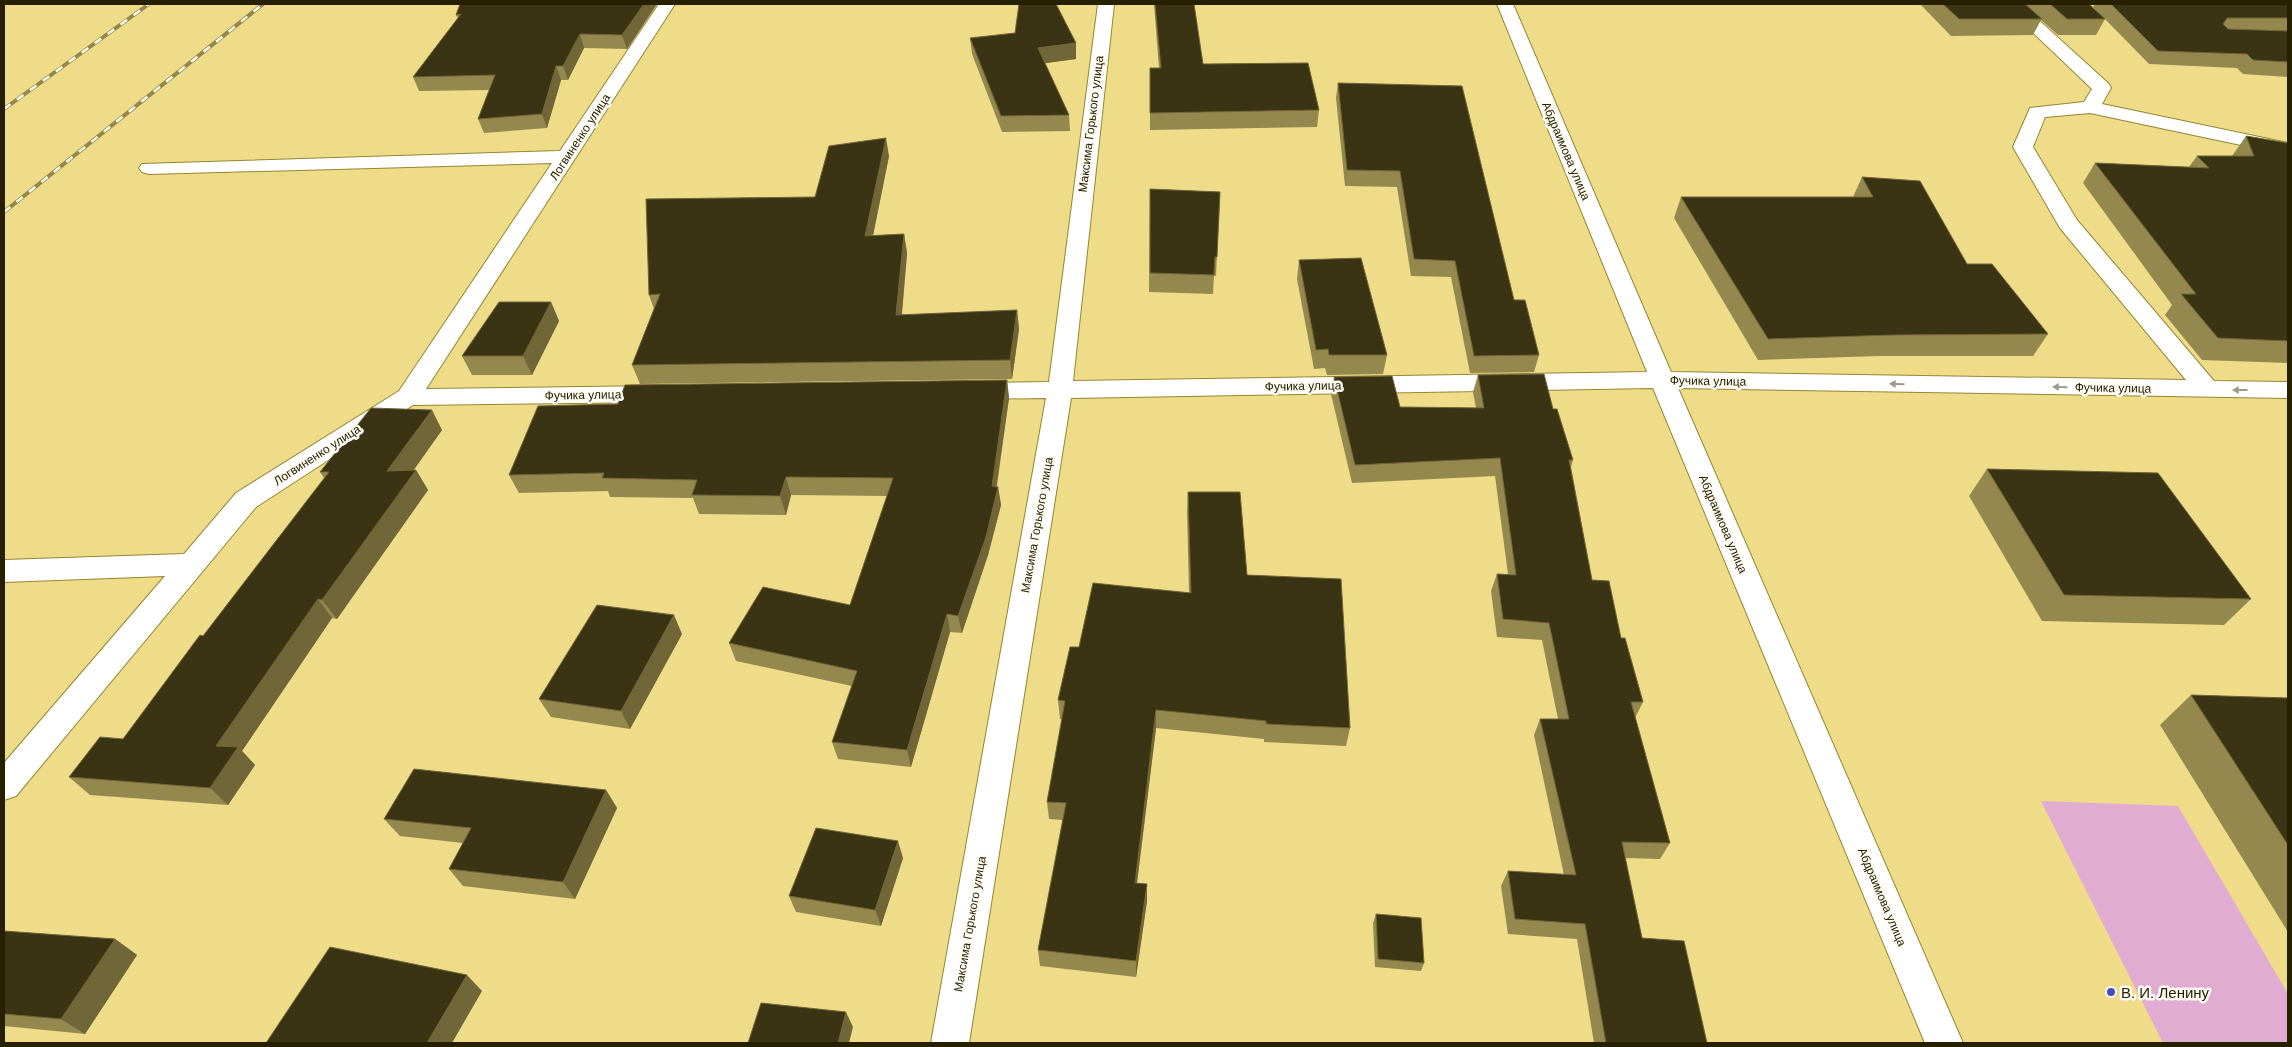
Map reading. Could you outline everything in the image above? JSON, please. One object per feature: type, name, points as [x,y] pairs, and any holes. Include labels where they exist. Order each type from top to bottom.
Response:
[{"type":"street","name":"Логвиненко улица","points":[[4,786],[246,500],[408,397],[667,4]]},
{"type":"street","name":"Максима Горького улица","points":[[950,1043],[1060,390],[1106,4]]},
{"type":"street","name":"Абдраимова улица","points":[[1505,4],[1662,380],[1944,1043]]},
{"type":"street","points":[[2011,4],[2102,88],[2090,107]]},
{"type":"street","points":[[2208,390],[2068,223],[2023,147],[2037,112],[2090,107],[2288,149]]},
{"type":"street","points":[[148,168],[567,157]]},
{"type":"street","name":"Фучика улица","points":[[951,391],[1662,380],[2288,390]]},
{"type":"street","name":"Фучика улица","points":[[408,397],[685,394]]},
{"type":"street","points":[[4,571],[192,564]]},
{"type":"shaded area","points":[[2041,801],[2178,806],[2288,994],[2288,1043],[2163,1043]]},
{"type":"building","points":[[460,4],[644,4],[622,35],[580,34],[563,66],[556,66],[542,114],[478,119],[495,75],[413,77],[461,14],[456,15]]},
{"type":"building","points":[[1019,4],[1056,4],[1076,43],[1038,48],[1069,115],[1001,116],[970,38],[1015,33]]},
{"type":"building","points":[[1155,4],[1194,4],[1203,64],[1308,63],[1319,110],[1150,113],[1150,68],[1161,68]]},
{"type":"building","points":[[1943,4],[2025,4],[2042,19],[1959,19]]},
{"type":"building","points":[[2050,4],[2089,4],[2105,19],[2067,19]]},
{"type":"building","points":[[2111,4],[2288,4],[2288,18],[2227,18],[2223,24],[2228,29],[2288,31],[2288,62],[2253,60],[2247,54],[2158,51]]},
{"type":"building","points":[[1338,83],[1462,86],[1514,300],[1525,300],[1539,355],[1474,356],[1455,261],[1414,259],[1400,171],[1347,170]]},
{"type":"building","points":[[2246,136],[2288,143],[2288,341],[2218,338],[2181,294],[2196,294],[2095,163],[2209,168],[2197,156],[2254,156]]},
{"type":"building","points":[[886,138],[865,236],[904,234],[896,315],[1017,310],[1010,360],[632,365],[660,294],[649,295],[646,199],[815,197],[829,146]]},
{"type":"building","points":[[1862,177],[1920,181],[1967,264],[1992,264],[2048,334],[1892,335],[1768,339],[1681,197],[1873,197]]},
{"type":"building","points":[[1150,189],[1220,192],[1217,257],[1215,257],[1214,275],[1150,273]]},
{"type":"building","points":[[1361,258],[1387,355],[1329,355],[1328,349],[1316,350],[1299,260]]},
{"type":"building","points":[[499,302],[551,302],[523,356],[462,356]]},
{"type":"building","points":[[1544,374],[1553,409],[1557,409],[1573,460],[1569,460],[1592,580],[1609,581],[1621,638],[1625,638],[1643,702],[1631,702],[1670,843],[1622,842],[1642,938],[1684,941],[1707,1043],[1606,1043],[1585,924],[1515,919],[1508,871],[1576,875],[1540,719],[1569,719],[1549,623],[1503,619],[1497,574],[1516,575],[1500,458],[1355,465],[1334,377],[1392,376],[1400,407],[1484,408],[1478,375]]},
{"type":"building","points":[[1007,380],[992,486],[998,487],[986,537],[958,616],[947,614],[907,750],[832,742],[857,671],[729,643],[763,587],[850,605],[893,478],[786,477],[780,496],[692,495],[697,480],[602,478],[604,473],[509,475],[538,406],[618,404],[625,385]]},
{"type":"building","points":[[371,408],[432,410],[387,471],[416,470],[322,600],[318,599],[216,746],[238,747],[210,788],[69,777],[100,737],[123,739],[200,635],[203,636],[329,472],[320,472]]},
{"type":"building","points":[[1987,469],[2158,473],[2251,599],[2064,595]]},
{"type":"building","points":[[1188,492],[1240,492],[1247,575],[1341,579],[1350,728],[1266,724],[1266,721],[1156,710],[1135,883],[1147,884],[1136,961],[1038,950],[1066,803],[1047,802],[1065,701],[1058,700],[1070,647],[1079,647],[1093,583],[1191,593]]},
{"type":"building","points":[[597,605],[674,615],[621,711],[539,699]]},
{"type":"building","points":[[2191,695],[2288,698],[2288,845]]},
{"type":"building","points":[[414,769],[606,790],[563,882],[449,869],[471,828],[384,819]]},
{"type":"building","points":[[816,828],[898,841],[875,910],[789,896]]},
{"type":"building","points":[[1376,914],[1421,918],[1424,963],[1378,959]]},
{"type":"building","points":[[4,931],[115,939],[61,1019],[4,1014]]},
{"type":"building","points":[[330,947],[467,975],[427,1043],[266,1043]]},
{"type":"building","points":[[761,1003],[846,1012],[838,1043],[748,1043]]},
{"type":"railway","points":[[4,109],[149,4]]},
{"type":"railway","points":[[4,212],[263,4]]},
{"type":"place","name":"В. И. Ленину","points":[[2111,992]]}]
